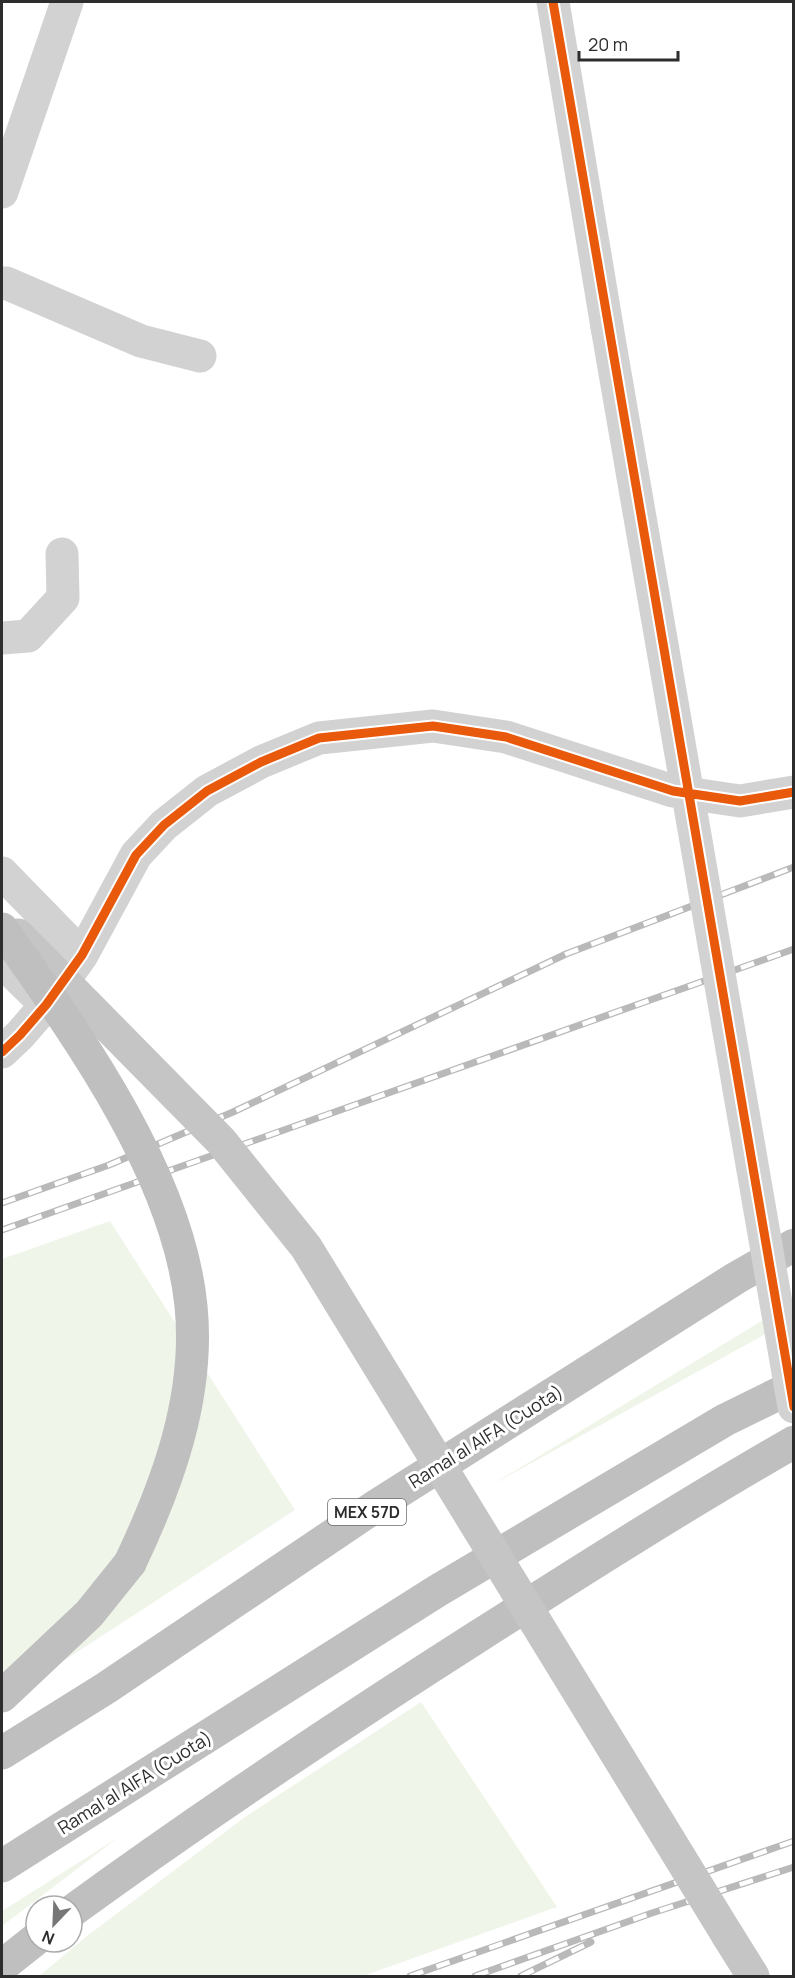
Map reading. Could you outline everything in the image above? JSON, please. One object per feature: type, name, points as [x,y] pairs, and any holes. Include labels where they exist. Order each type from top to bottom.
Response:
[{"type":"highway","points":[[2,929],[60,1012],[122,1116],[152,1172],[177,1241],[191,1306],[191,1368],[181,1432],[157,1507],[130,1563],[89,1614],[2,1696]]},
{"type":"highway","name":"Ramal al AIFA (Cuota)","points":[[2,1753],[106,1688],[376,1506],[736,1278],[794,1245]]},
{"type":"highway","name":"Ramal al AIFA (Cuota)","points":[[2,1866],[437,1591],[725,1420],[794,1386]]},
{"type":"highway","points":[[84,1902],[200,1818],[344,1722],[680,1507],[794,1442]]},
{"type":"highway","points":[[2,1966],[24,1949]]},
{"type":"main road","points":[[2,919],[220,1141],[306,1247],[753,1977]]},
{"type":"street","points":[[2,192],[67,2]]},
{"type":"street","points":[[553,2],[794,1407]]},
{"type":"street","points":[[2,283],[141,341],[200,356]]},
{"type":"street","points":[[2,638],[28,636],[63,598],[62,554]]},
{"type":"street","points":[[2,1052],[46,1005],[82,955],[136,855],[164,825],[207,791],[261,762],[319,738],[433,726],[506,737],[673,790],[740,801],[794,792]]},
{"type":"street","points":[[2,873],[82,955]]},
{"type":"street","points":[[2,962],[46,1005]]},
{"type":"shaded area","points":[[110,1221],[295,1510],[2,1701],[2,1259]]},
{"type":"shaded area","points":[[793,1302],[793,1319],[490,1486]]},
{"type":"shaded area","points":[[421,1702],[557,1907],[363,1976],[39,1976],[65,1954],[84,1954],[84,1938],[245,1817]]},
{"type":"shaded area","points":[[119,1837],[44,1894],[29,1894]]},
{"type":"shaded area","points":[[24,1897],[24,1909],[2,1926],[2,1911]]},
{"type":"railway","points":[[2,1203],[109,1165],[233,1112],[566,954],[794,867]]},
{"type":"railway","points":[[2,1230],[794,949]]},
{"type":"railway","points":[[410,1976],[794,1841]]},
{"type":"railway","points":[[475,1976],[652,1913],[794,1867]]},
{"type":"railway","points":[[521,1976],[591,1942]]},
{"type":"cycle path","points":[[553,2],[794,1407]]},
{"type":"cycle path","points":[[2,1052],[46,1005],[82,955],[136,855],[164,825],[207,791],[261,762],[319,738],[433,726],[506,737],[673,791],[740,801],[794,792]]}]
